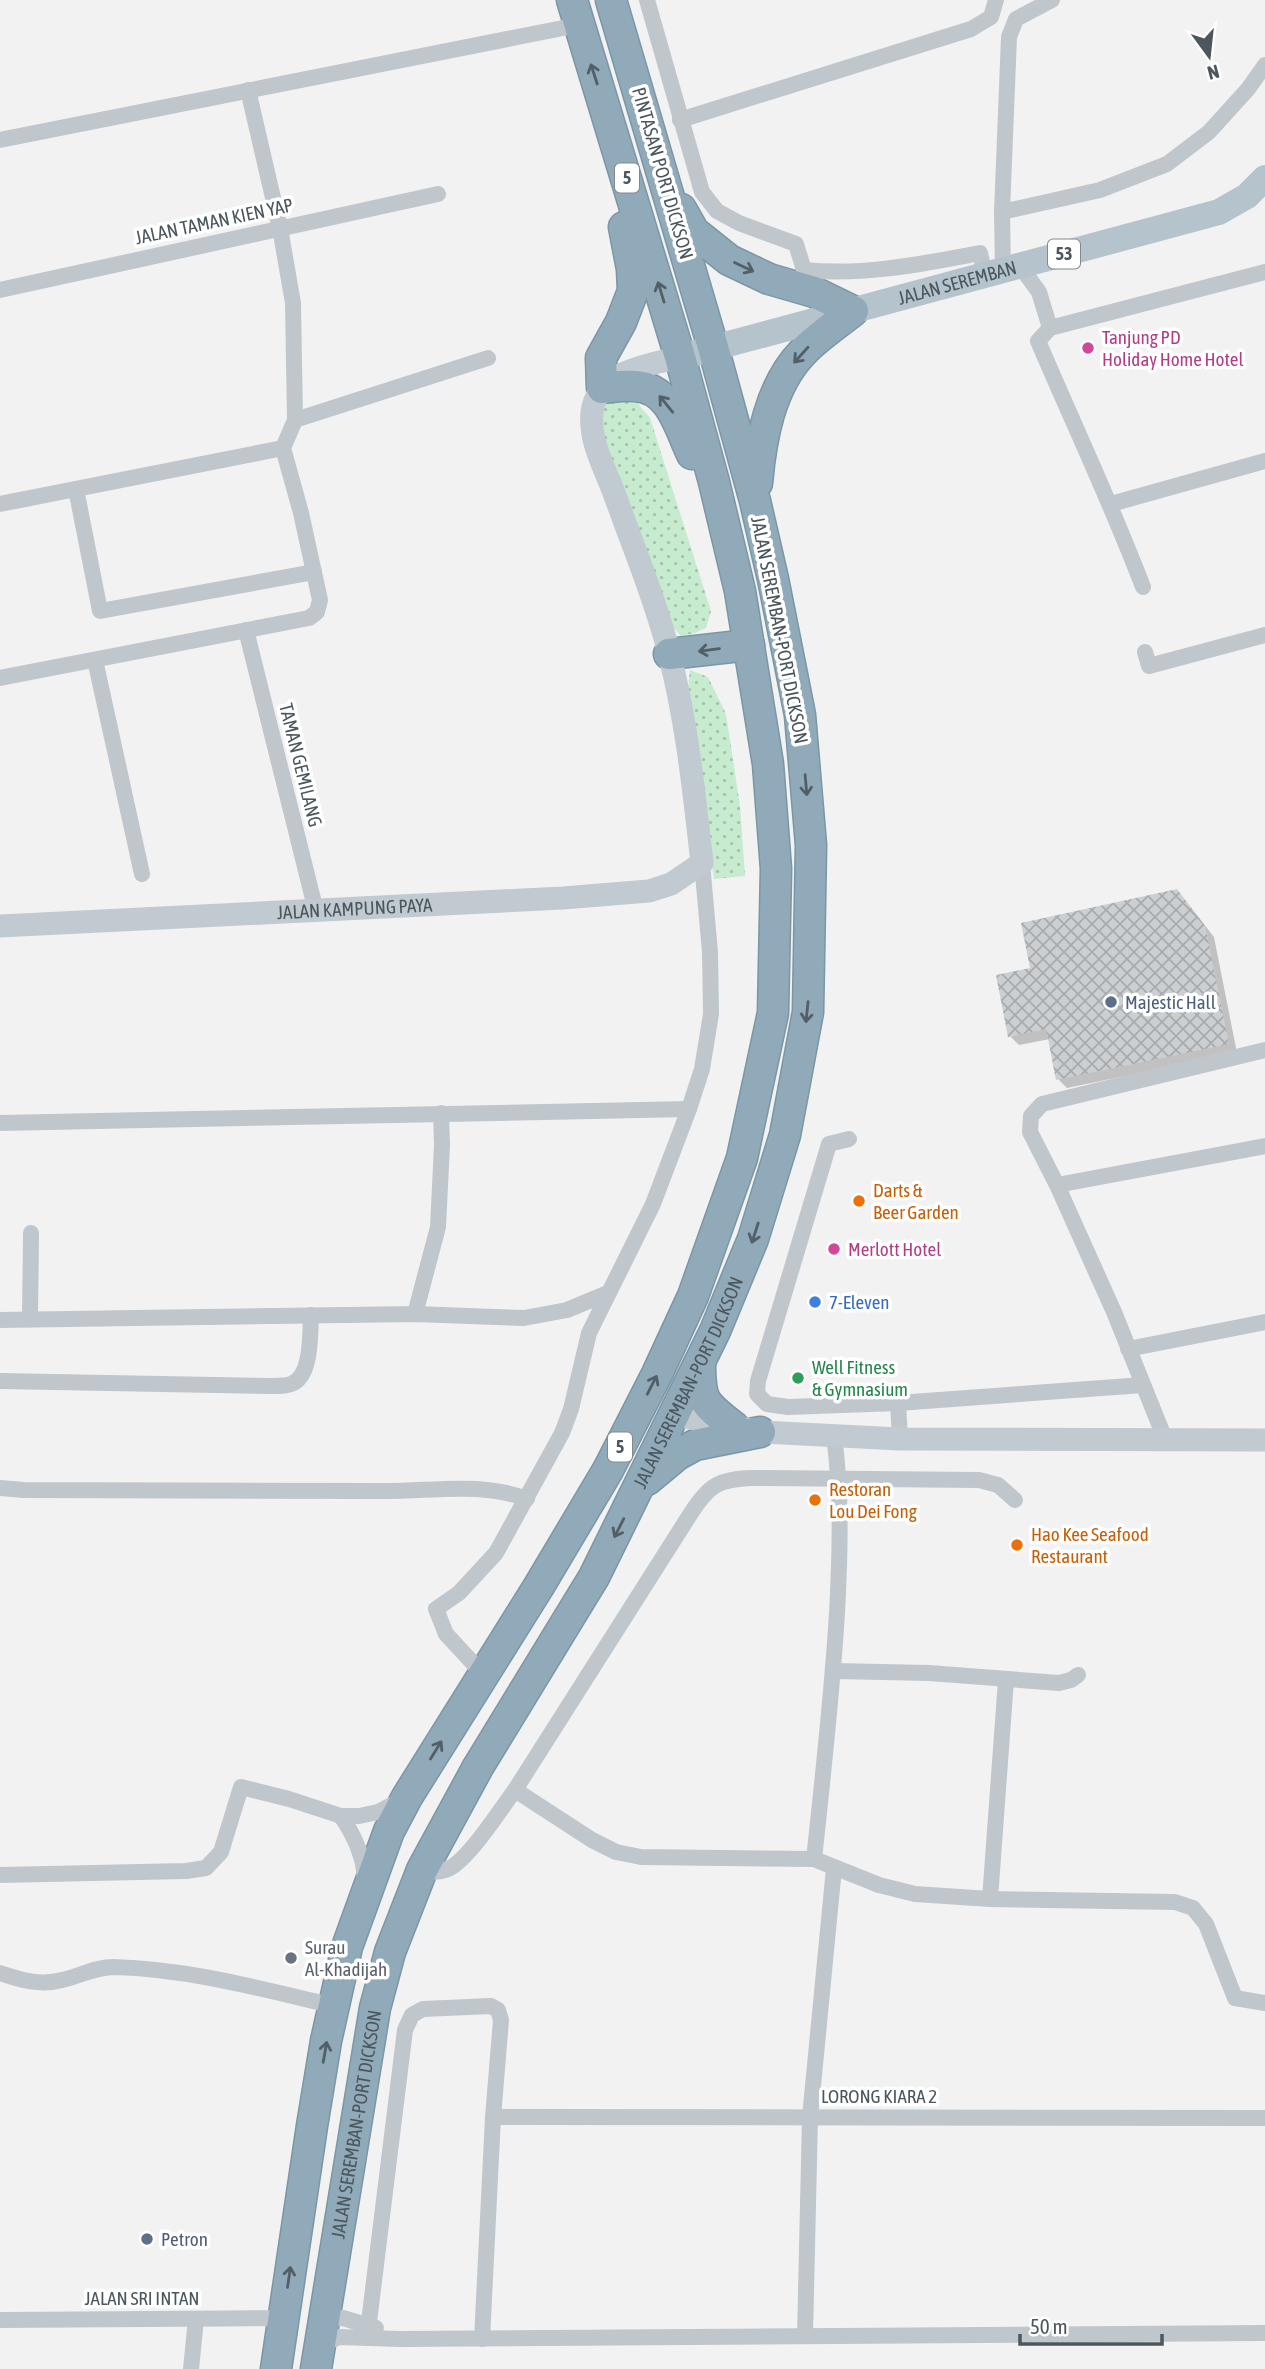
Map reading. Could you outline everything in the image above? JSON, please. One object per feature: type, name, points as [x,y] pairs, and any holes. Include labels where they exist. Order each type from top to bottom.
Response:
[{"type":"highway","name":"PINTASAN PORT DICKSON","points":[[611,0],[713,347]]},
{"type":"highway","name":"PINTASAN PORT DICKSON","points":[[575,13],[680,357]]},
{"type":"highway","points":[[618,150],[621,209],[632,269],[633,292],[621,322],[601,359],[602,388],[637,386],[656,392],[670,405],[696,464],[714,482]]},
{"type":"highway","points":[[666,183],[694,232],[729,260],[769,279],[814,292],[853,311],[802,352],[786,374],[771,406],[761,447],[755,501]]},
{"type":"highway","name":"JALAN SEREMBAN-PORT DICKSON","points":[[320,2343],[375,2008],[390,1952],[422,1870],[478,1767],[594,1577],[675,1415],[753,1239],[785,1135],[808,1012],[811,845],[800,715],[774,579],[713,347]]},
{"type":"highway","name":"JALAN SEREMBAN-PORT DICKSON","points":[[276,2369],[314,2114],[346,1947],[388,1831],[540,1586],[608,1470],[657,1374],[693,1296],[742,1158],[773,1013],[776,869],[768,764],[740,592],[680,357]]},
{"type":"highway","points":[[669,654],[749,645]]},
{"type":"highway","points":[[700,1362],[700,1388],[705,1404],[747,1429]]},
{"type":"highway","points":[[540,1586],[562,1570],[647,1429],[661,1417],[675,1415]]},
{"type":"highway","points":[[641,1485],[677,1455],[695,1445],[747,1429]]},
{"type":"highway","points":[[286,2369],[295,2333],[310,2319],[320,2343]]},
{"type":"main road","name":"JALAN SEREMBAN","points":[[680,357],[1219,212],[1247,196],[1265,178]]},
{"type":"street","points":[[647,0],[702,192],[717,211],[738,223],[796,244],[804,270],[834,273],[884,270],[980,253],[1003,271],[1039,292],[1050,328]]},
{"type":"street","points":[[680,120],[971,29],[990,17],[996,0]]},
{"type":"street","points":[[1003,271],[1002,212],[1009,37],[1016,19],[1052,0]]},
{"type":"street","points":[[0,140],[248,90],[575,13]]},
{"type":"street","points":[[1002,212],[1100,190],[1167,164],[1209,132],[1248,89],[1265,65]]},
{"type":"street","points":[[0,678],[309,618],[317,612],[320,600],[283,448],[295,420],[293,303],[248,90]]},
{"type":"street","name":"JALAN TAMAN KIEN YAP","points":[[0,290],[438,194]]},
{"type":"street","points":[[1143,587],[1111,504],[1075,429],[1038,341],[1050,328],[1265,272]]},
{"type":"street","points":[[484,1675],[446,1634],[436,1609],[459,1593],[496,1553],[562,1433],[571,1409],[589,1333],[653,1204],[690,1109],[702,1069],[711,1014],[710,952],[702,863],[682,711],[659,618],[594,444],[592,410],[602,388],[620,374],[680,357]]},
{"type":"street","points":[[295,420],[488,358]]},
{"type":"street","points":[[0,504],[283,448]]},
{"type":"street","points":[[1111,504],[1265,461]]},
{"type":"street","points":[[76,489],[100,611],[314,572]]},
{"type":"street","name":"TAMAN GEMILANG","points":[[246,630],[316,911]]},
{"type":"street","points":[[1145,652],[1149,666],[1265,635]]},
{"type":"street","points":[[95,660],[142,874]]},
{"type":"street","name":"JALAN KAMPUNG PAYA","points":[[0,926],[649,891],[671,884],[702,863]]},
{"type":"street","points":[[1165,1439],[1057,1185],[1030,1132],[1031,1116],[1042,1104],[1265,1050]]},
{"type":"street","points":[[0,1123],[690,1109]]},
{"type":"street","points":[[415,1314],[439,1227],[441,1113]]},
{"type":"street","points":[[849,1139],[829,1144],[758,1381],[757,1394],[767,1404],[788,1407],[898,1402],[1143,1385]]},
{"type":"street","points":[[1057,1185],[1265,1146]]},
{"type":"street","points":[[30,1319],[32,1233]]},
{"type":"street","points":[[0,1320],[415,1314],[524,1318],[567,1311],[608,1293]]},
{"type":"street","points":[[0,1381],[273,1386],[292,1384],[302,1377],[307,1361],[311,1315]]},
{"type":"street","points":[[1128,1349],[1265,1322]]},
{"type":"street","points":[[898,1402],[900,1439]]},
{"type":"street","points":[[675,1415],[747,1429],[900,1439],[1265,1440]]},
{"type":"street","points":[[814,1859],[834,1671],[839,1578],[840,1479],[834,1436]]},
{"type":"street","points":[[422,1870],[438,1872],[451,1868],[464,1856],[515,1790],[703,1495],[717,1483],[734,1479],[979,1480],[998,1485],[1015,1500]]},
{"type":"street","points":[[0,1488],[399,1492],[465,1487],[506,1491],[527,1499]]},
{"type":"street","points":[[834,1671],[1059,1683],[1078,1675]]},
{"type":"street","points":[[990,1899],[1006,1680]]},
{"type":"street","points":[[0,1875],[186,1871],[206,1867],[221,1852],[241,1787],[341,1816],[378,1812],[407,1797]]},
{"type":"street","points":[[515,1790],[592,1840],[616,1852],[641,1857],[814,1859],[879,1885],[915,1894],[990,1899],[1175,1902],[1193,1908],[1206,1924],[1235,1998],[1265,2003]]},
{"type":"street","points":[[341,1816],[350,1830],[365,1867],[366,1893]]},
{"type":"street","points":[[805,2336],[810,2117],[834,1868]]},
{"type":"street","points":[[0,1973],[28,1983],[60,1981],[87,1971],[110,1967],[155,1970],[240,1983],[334,2006]]},
{"type":"street","points":[[368,2331],[405,2030],[412,2015],[423,2009],[491,2006],[498,2010],[501,2020],[493,2117],[482,2339]]},
{"type":"street","name":"LORONG KIARA 2","points":[[493,2117],[1265,2118]]},
{"type":"street","name":"JALAN SRI INTAN","points":[[0,2320],[283,2318]]},
{"type":"street","points":[[320,2343],[343,2318],[368,2331],[400,2339],[1265,2333]]},
{"type":"street","points":[[191,2369],[196,2319]]},
{"type":"street","points":[[320,2343],[368,2331]]},
{"type":"green space","points":[[620,395],[634,399],[650,418],[711,611],[706,628],[695,633],[681,636],[666,620],[599,432],[602,403]]},
{"type":"green space","points":[[690,670],[708,677],[726,714],[740,806],[745,876],[714,879],[687,698]]},
{"type":"building","name":"Majestic Hall","points":[[1177,889],[1205,926],[1229,1044],[1056,1080],[1046,1029],[1008,1037],[996,975],[1030,968],[1021,923]]},
{"type":"place","name":"Tanjung PD Holiday Home Hotel","points":[[1088,348]]},
{"type":"place","name":"Majestic Hall","points":[[1111,1002]]},
{"type":"place","name":"Darts & Beer Garden","points":[[859,1201]]},
{"type":"place","name":"Merlott Hotel","points":[[834,1249]]},
{"type":"place","name":"7-Eleven","points":[[815,1302]]},
{"type":"place","name":"Well Fitness & Gymnasium","points":[[798,1378]]},
{"type":"place","name":"Restoran Lou Dei Fong","points":[[815,1500]]},
{"type":"place","name":"Hao Kee Seafood Restaurant","points":[[1017,1545]]},
{"type":"place","name":"Surau Al-Khadijah","points":[[291,1958]]},
{"type":"place","name":"Petron","points":[[147,2239]]}]
